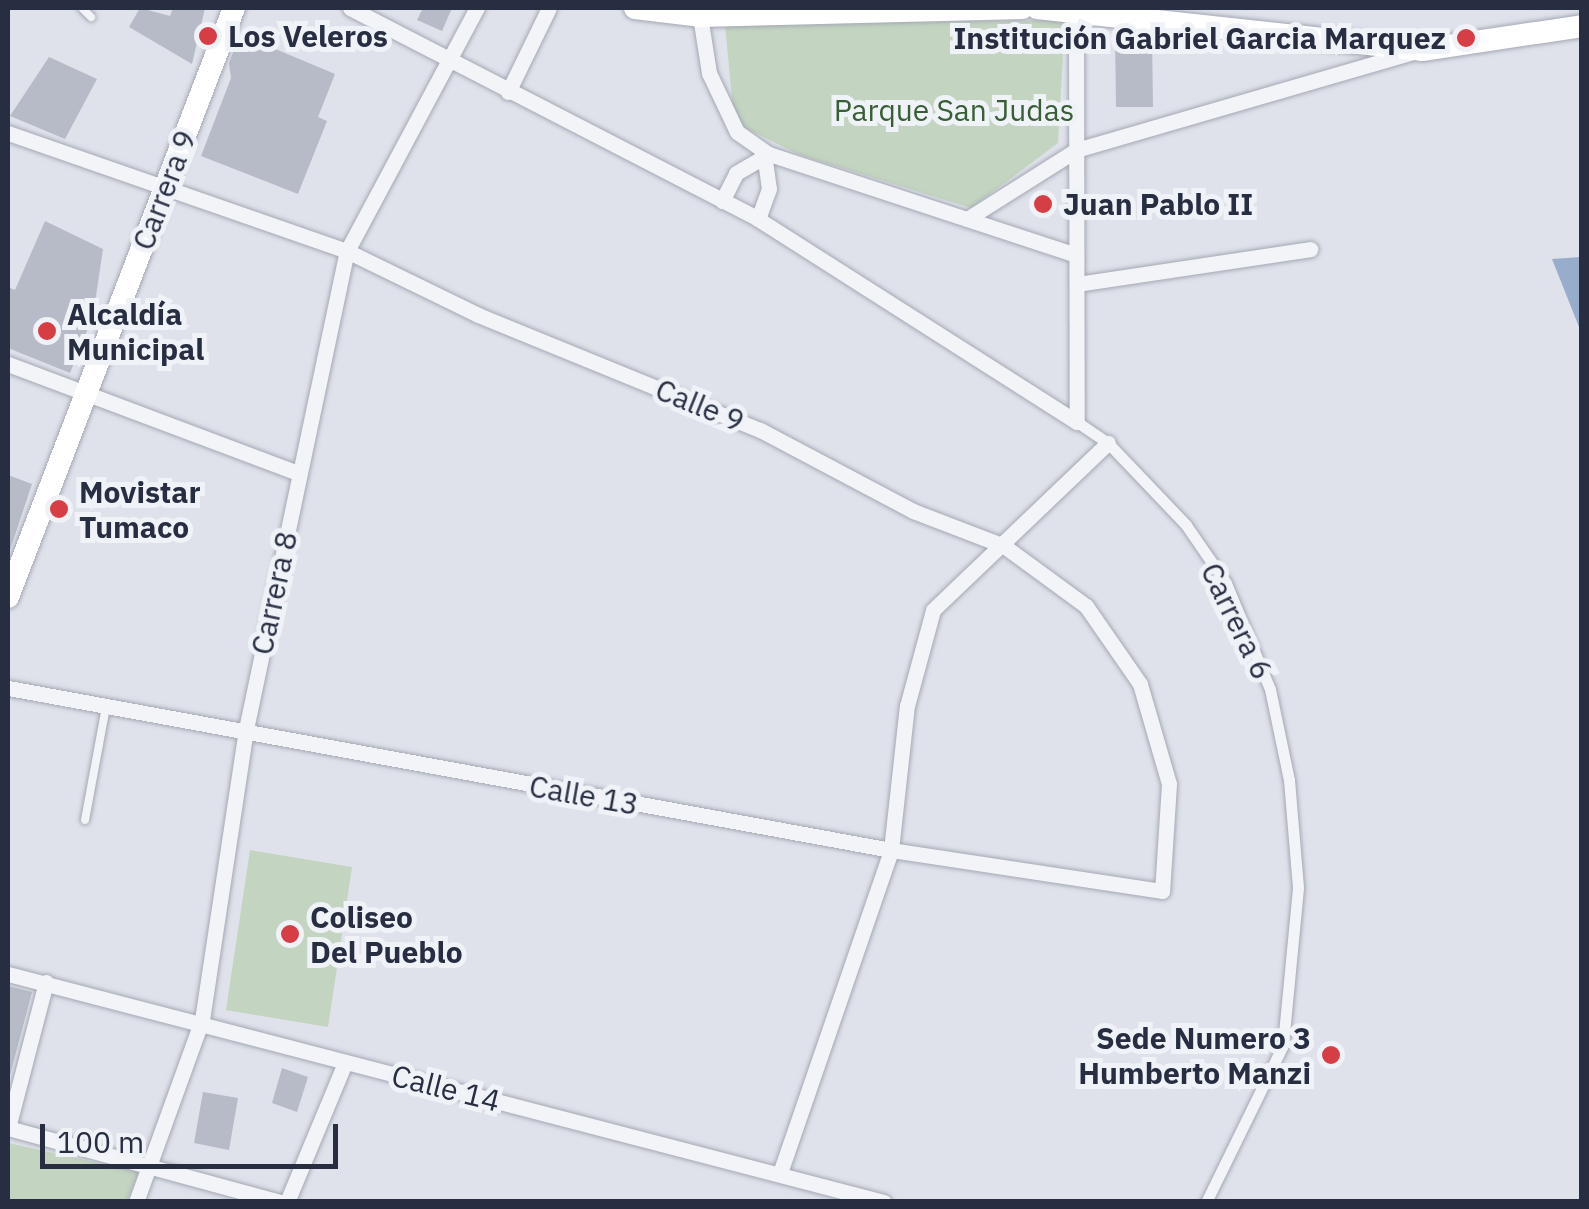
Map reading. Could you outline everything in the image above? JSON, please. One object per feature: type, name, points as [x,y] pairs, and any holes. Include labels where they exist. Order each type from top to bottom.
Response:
[{"type":"main road","name":"Carrera 9","points":[[8,597],[234,8]]},
{"type":"main road","points":[[636,8],[700,16],[1022,8]]},
{"type":"main road","points":[[1037,8],[1422,50],[1582,26]]},
{"type":"street","points":[[350,8],[758,220],[1077,422]]},
{"type":"street","name":"Carrera 8","points":[[136,1202],[202,1020],[244,734],[347,252],[444,58],[477,8]]},
{"type":"street","points":[[508,92],[549,8]]},
{"type":"street","points":[[1076,12],[1077,422]]},
{"type":"street","points":[[700,16],[710,72],[737,132],[767,158],[1076,255]]},
{"type":"street","points":[[967,219],[1076,150],[1422,50]]},
{"type":"street","name":"Calle 9","points":[[8,133],[347,252],[478,315],[760,430],[913,511],[1004,546],[1086,606],[1140,684],[1170,784],[1162,890]]},
{"type":"street","points":[[722,201],[736,173],[767,158]]},
{"type":"street","points":[[758,220],[769,189],[767,158]]},
{"type":"street","points":[[1077,284],[1310,249]]},
{"type":"street","points":[[8,364],[298,473]]},
{"type":"street","name":"Carrera 6","points":[[1077,422],[1108,444],[1186,525],[1226,584],[1270,689],[1289,780],[1298,888],[1283,1045],[1206,1202]]},
{"type":"street","points":[[780,1173],[890,850],[907,706],[933,610],[1108,444]]},
{"type":"street","name":"Calle 13","points":[[8,688],[890,850],[1162,890]]},
{"type":"street","name":"Calle 14","points":[[8,974],[202,1020],[345,1063],[884,1202]]},
{"type":"street","points":[[46,982],[8,1128],[284,1202],[345,1063]]},
{"type":"lane","points":[[82,8],[92,17]]},
{"type":"lane","points":[[85,820],[106,707]]},
{"type":"green space","name":"Parque San Judas","points":[[1065,20],[1058,143],[971,208],[800,155],[743,127],[733,110],[725,24]]},
{"type":"green space","name":"Coliseo Del Pueblo","points":[[250,850],[352,867],[328,1027],[226,1010]]},
{"type":"green space","points":[[8,1143],[139,1172],[127,1201],[8,1202]]},
{"type":"water","points":[[1582,257],[1581,332],[1552,259]]},
{"type":"building","points":[[140,8],[170,16],[173,8],[205,8],[192,64],[129,27]]},
{"type":"building","points":[[423,8],[452,8],[442,31],[417,20]]},
{"type":"building","points":[[1115,32],[1152,36],[1153,107],[1116,107]]},
{"type":"building","points":[[240,34],[335,74],[318,117],[327,121],[298,194],[201,156],[231,78],[229,63]]},
{"type":"building","points":[[49,57],[97,79],[65,139],[10,116]]},
{"type":"building","points":[[45,221],[103,249],[93,316],[70,373],[8,348],[8,287],[15,290]]},
{"type":"building","points":[[8,475],[32,484],[9,553],[8,552]]},
{"type":"building","points":[[8,986],[32,992],[9,1079],[8,1079]]},
{"type":"building","points":[[282,1068],[308,1077],[297,1112],[272,1103]]},
{"type":"building","points":[[203,1092],[238,1098],[229,1150],[194,1143]]},
{"type":"place","name":"Los Veleros","points":[[208,36]]},
{"type":"place","name":"Institución Gabriel Garcia Marquez","points":[[1466,38]]},
{"type":"place","name":"Juan Pablo II","points":[[1043,204]]},
{"type":"place","name":"Alcaldía Municipal","points":[[47,331]]},
{"type":"place","name":"Movistar Tumaco","points":[[59,509]]},
{"type":"place","name":"Coliseo Del Pueblo","points":[[290,934]]},
{"type":"place","name":"Sede Numero 3 Humberto Manzi","points":[[1331,1055]]}]
